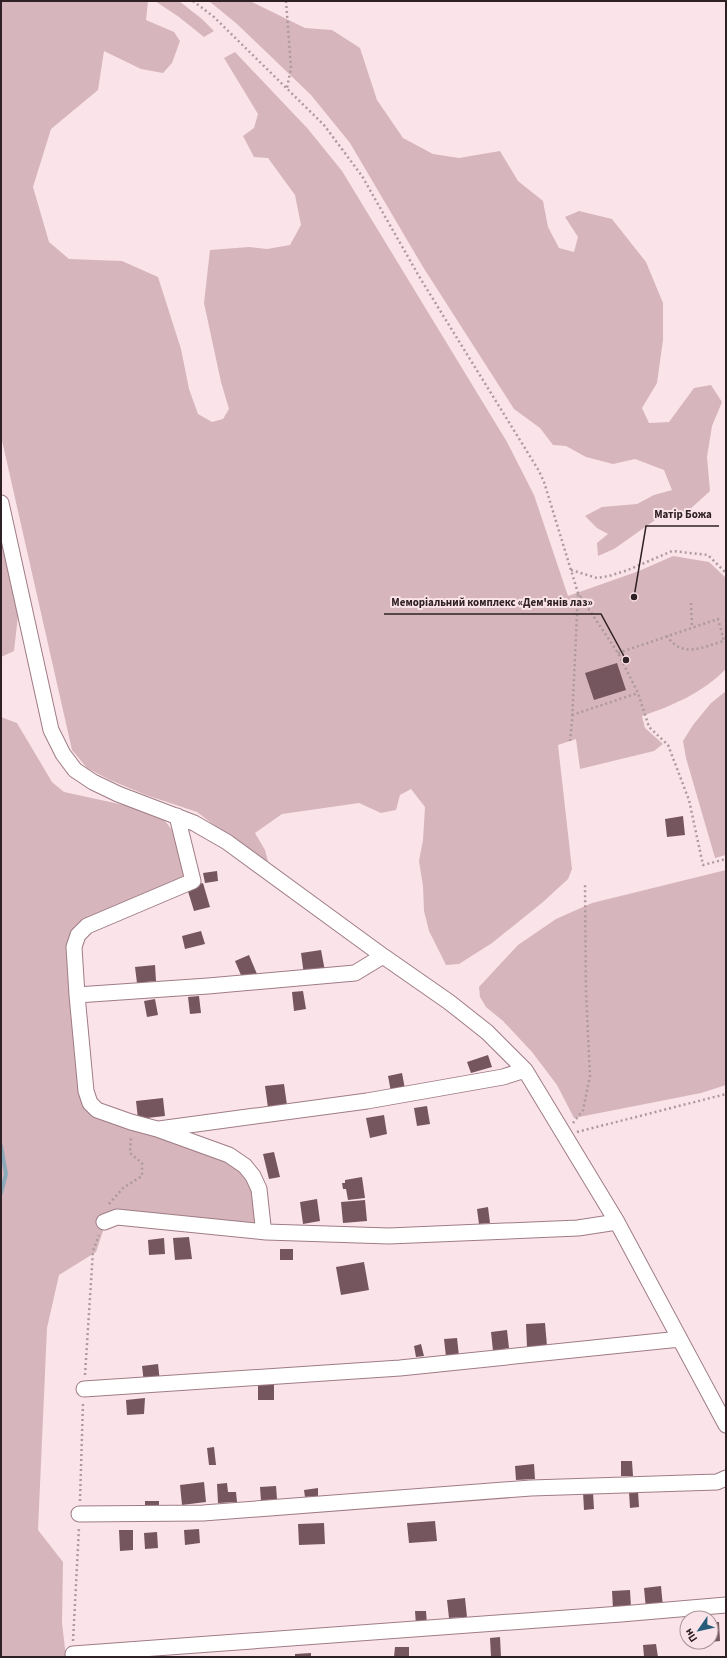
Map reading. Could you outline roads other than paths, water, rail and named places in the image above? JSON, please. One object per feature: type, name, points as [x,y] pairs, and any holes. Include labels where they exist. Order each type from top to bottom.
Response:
[{"type":"street","points":[[1,503],[51,730],[63,754],[75,770],[93,782],[118,794],[194,823],[227,842],[383,956],[449,1002],[487,1032],[525,1070],[617,1222],[726,1425]]},
{"type":"street","points":[[177,816],[193,881],[88,926],[78,936],[74,947],[86,1091],[90,1103],[97,1110],[157,1129],[229,1155],[245,1166],[253,1176],[260,1190],[263,1226],[266,1232]]},
{"type":"street","points":[[77,995],[355,973],[383,956]]},
{"type":"street","points":[[157,1129],[368,1101],[503,1077],[525,1070]]},
{"type":"street","points":[[104,1222],[117,1217],[266,1232],[389,1236],[578,1228],[617,1222]]},
{"type":"street","points":[[84,1389],[400,1368],[680,1339]]},
{"type":"street","points":[[79,1514],[203,1513],[531,1488],[717,1482],[726,1478]]},
{"type":"street","points":[[73,1654],[614,1615],[726,1605]]},
{"type":"waterway","points":[[1,1146],[6,1174],[1,1193]]},
{"type":"place","name":"Матір Божа","points":[[634,597]]},
{"type":"place","name":"Меморіальний комплекс «Дем'янів лаз»","points":[[626,660]]}]
